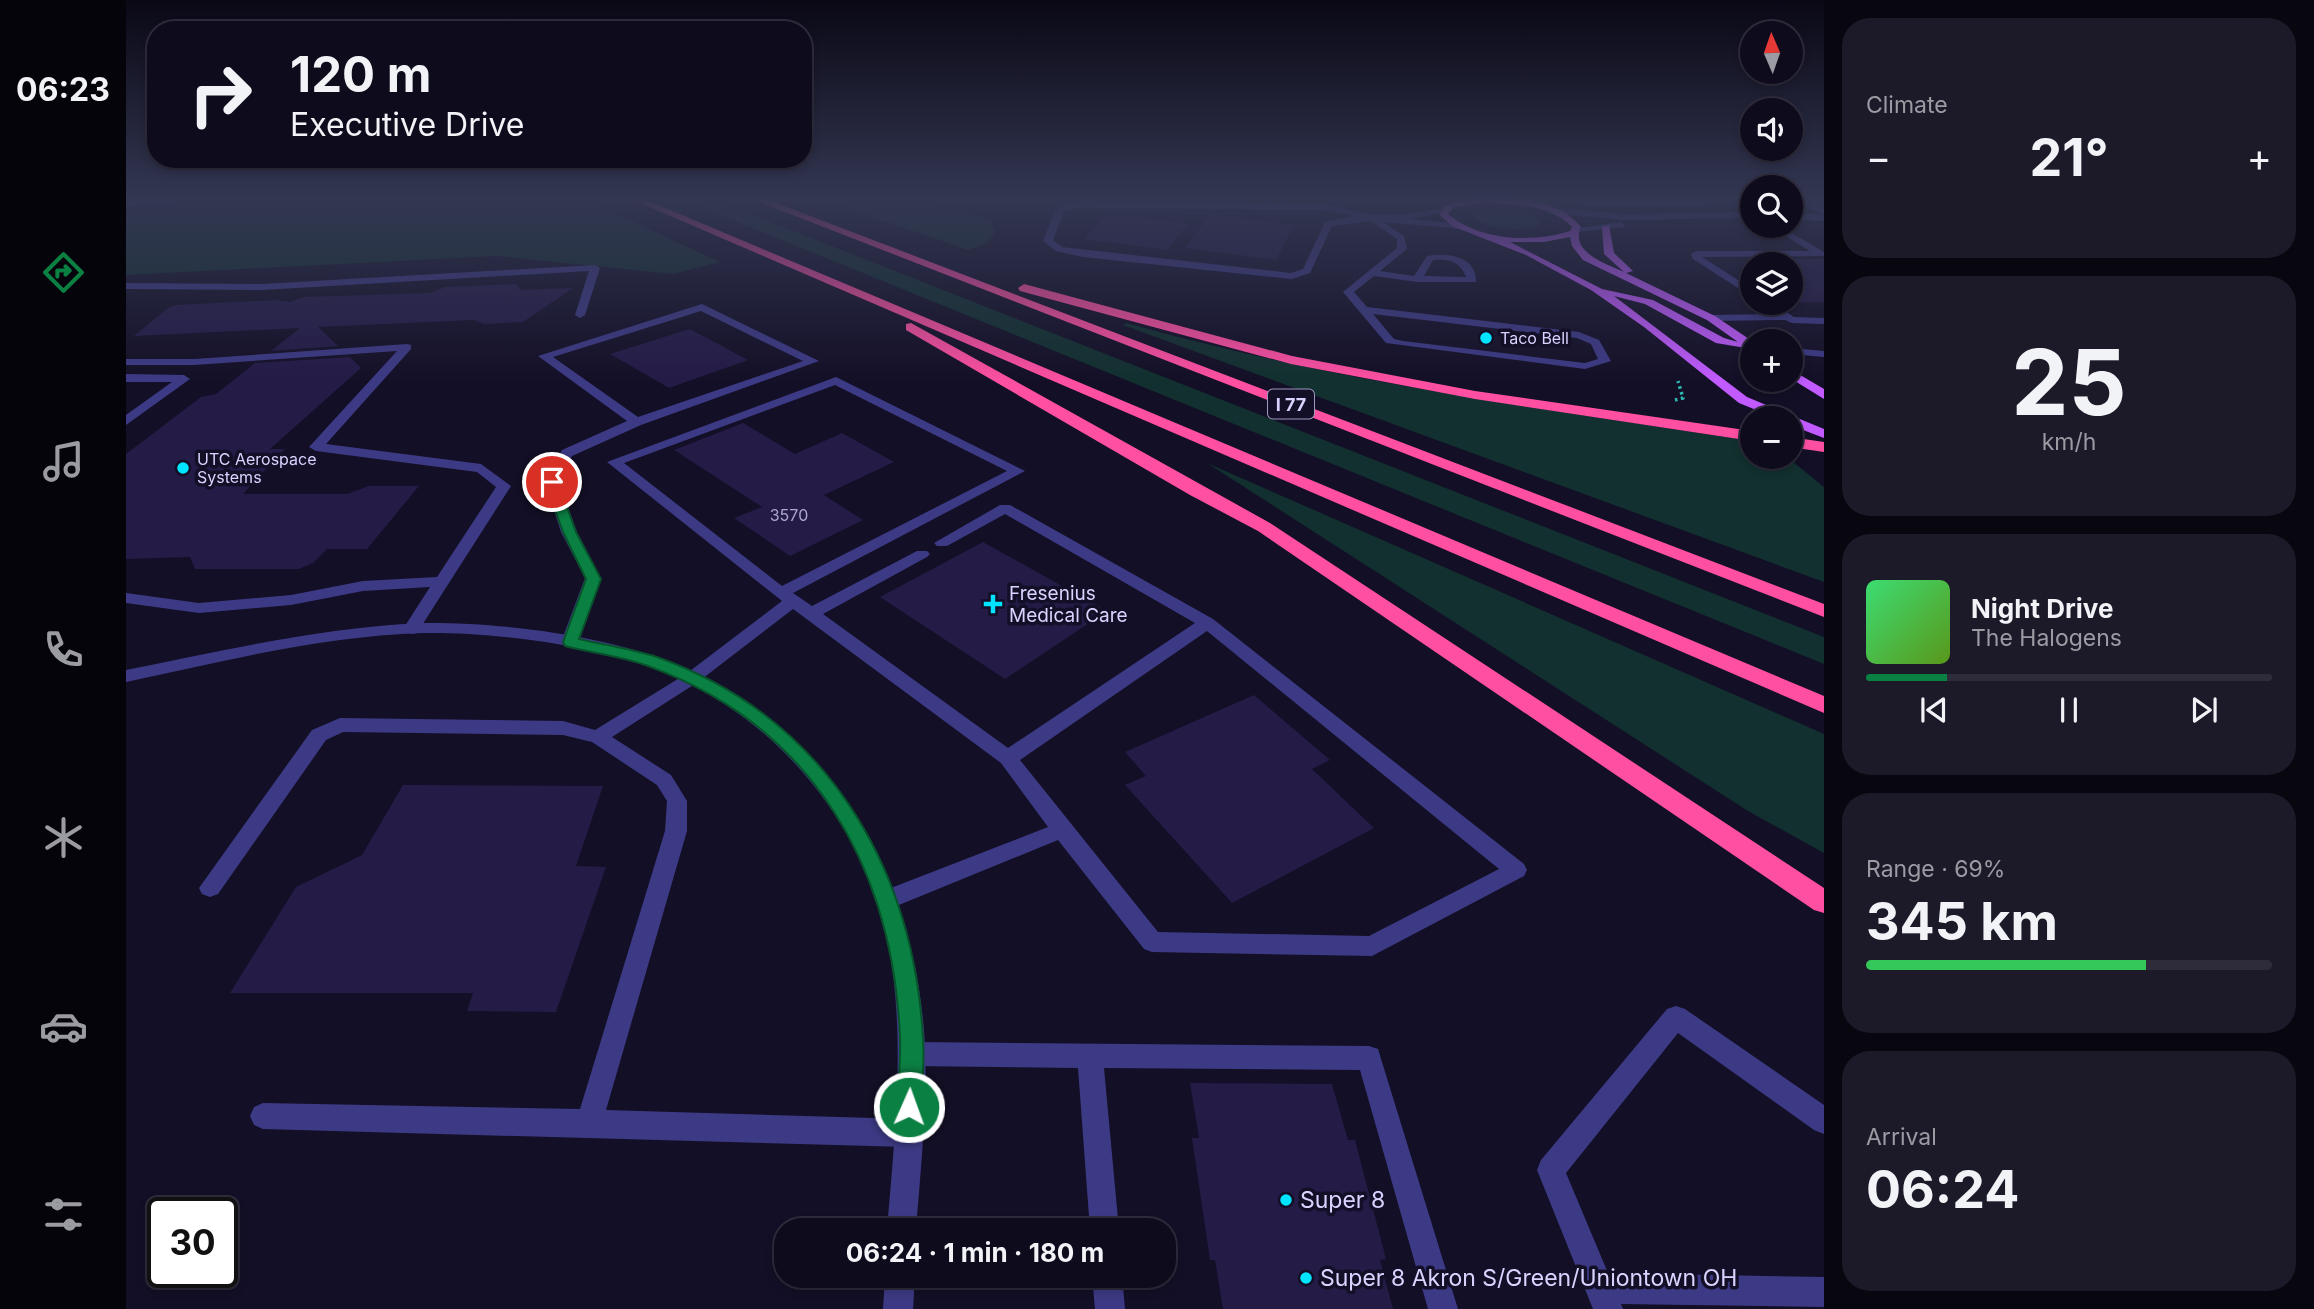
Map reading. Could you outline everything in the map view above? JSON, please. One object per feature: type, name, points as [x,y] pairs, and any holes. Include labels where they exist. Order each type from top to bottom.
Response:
[{"type":"highway","points":[[780,260],[1824,705]]},
{"type":"highway","name":"I 77","points":[[918,260],[1824,611]]},
{"type":"highway","points":[[928,260],[1291,360],[1475,395],[1740,434]]},
{"type":"highway","points":[[869,298],[939,345],[1264,527],[1824,902]]},
{"type":"highway","points":[[1803,444],[1824,447]]},
{"type":"main road","points":[[1543,260],[1595,288],[1743,400],[1757,406]]},
{"type":"main road","points":[[1591,260],[1712,318],[1740,338]]},
{"type":"main road","points":[[1615,260],[1647,286]]},
{"type":"main road","points":[[1595,288],[1649,302],[1720,341],[1740,345]]},
{"type":"main road","points":[[1803,381],[1824,395]]},
{"type":"main road","points":[[1803,425],[1824,434]]},
{"type":"street","points":[[1141,260],[1292,276],[1307,271],[1312,260]]},
{"type":"street","points":[[1363,309],[1567,333],[1595,342],[1605,361],[1600,365],[1585,366],[1390,341],[1348,292],[1387,260]]},
{"type":"street","points":[[1417,279],[1429,260]]},
{"type":"street","points":[[1371,273],[1417,279],[1472,280],[1470,270],[1462,260]]},
{"type":"street","points":[[1700,260],[1740,286]]},
{"type":"street","points":[[126,286],[281,286],[401,279],[435,274],[594,268],[580,315]]},
{"type":"street","points":[[570,642],[593,579],[569,532],[552,482],[567,453],[636,422],[813,361],[702,307],[544,356],[636,422]]},
{"type":"street","points":[[1784,315],[1796,321],[1824,321]]},
{"type":"street","points":[[1712,318],[1787,317]]},
{"type":"street","points":[[126,362],[194,362],[407,347],[316,447],[481,467],[503,486],[411,629]]},
{"type":"street","points":[[1803,352],[1824,354]]},
{"type":"street","points":[[126,378],[184,379],[126,421]]},
{"type":"street","points":[[598,737],[692,678],[787,597],[806,580],[1018,471],[836,381],[614,462],[787,597],[1008,758],[1152,942],[1372,946],[1516,870],[1207,624],[1005,508],[942,543]]},
{"type":"street","points":[[811,614],[922,554]]},
{"type":"street","points":[[126,597],[199,608],[291,600],[363,586],[441,582]]},
{"type":"street","points":[[1008,758],[1207,624]]},
{"type":"street","points":[[126,676],[293,642],[411,629],[485,629],[570,642],[650,661],[692,678],[736,702],[777,733],[814,770],[851,820],[881,880],[902,953],[912,1039],[903,1218]]},
{"type":"street","points":[[210,888],[318,735],[340,725],[564,728],[598,737],[664,780],[677,801],[677,811],[676,831],[589,1123]]},
{"type":"street","points":[[886,900],[1062,830]]},
{"type":"street","points":[[1824,1121],[1676,1017],[1551,1170],[1605,1298],[1824,1292]]},
{"type":"street","points":[[911,1054],[1369,1058],[1443,1309]]},
{"type":"street","points":[[1090,1055],[1103,1218]]},
{"type":"street","points":[[263,1116],[908,1133]]},
{"type":"street","points":[[898,1309],[899,1288]]},
{"type":"street","points":[[1108,1288],[1110,1309]]},
{"type":"green space","points":[[126,260],[417,260],[126,275]]},
{"type":"green space","points":[[537,260],[720,262],[673,274]]},
{"type":"green space","points":[[831,260],[867,260],[1824,637],[1824,664]]},
{"type":"green space","points":[[1126,323],[1278,361],[1354,376],[1739,439],[1740,469],[1802,469],[1824,487],[1824,582],[1123,325]]},
{"type":"green space","points":[[1207,463],[1824,734],[1824,853],[1748,811]]},
{"type":"building","points":[[1803,260],[1824,260],[1824,302],[1803,302]]},
{"type":"building","points":[[515,284],[522,290],[573,288],[523,322],[484,324],[474,320],[318,327],[338,346],[271,351],[300,328],[134,336],[168,308],[176,305],[277,300],[290,302],[304,297],[430,293],[445,287]]},
{"type":"building","points":[[690,329],[748,360],[669,388],[610,354]]},
{"type":"building","name":"UTC Aerospace Systems","points":[[350,357],[361,368],[270,449],[285,449],[243,494],[347,494],[369,486],[419,486],[367,549],[327,549],[313,563],[299,569],[195,569],[190,557],[126,559],[126,454],[201,397],[216,394],[255,363]]},
{"type":"building","points":[[743,423],[795,454],[842,433],[894,462],[824,495],[863,520],[790,556],[734,518],[762,507],[674,450]]},
{"type":"building","name":"Fresenius Medical Care","points":[[983,542],[1107,611],[1005,679],[880,597]]},
{"type":"building","points":[[1254,695],[1330,760],[1312,769],[1374,828],[1232,903],[1125,785],[1146,776],[1125,752]]},
{"type":"building","points":[[403,785],[603,786],[576,866],[606,867],[556,1012],[467,1011],[473,993],[230,993],[296,887],[362,855]]},
{"type":"building","name":"Super 8","points":[[1190,1083],[1332,1084],[1348,1140],[1355,1140],[1386,1259],[1380,1260],[1393,1309],[1223,1309],[1215,1260],[1210,1260],[1192,1138],[1199,1138]]},
{"type":"place","name":"Taco Bell","points":[[1486,338]]},
{"type":"place","name":"UTC Aerospace Systems","points":[[183,468]]},
{"type":"place","name":"Fresenius Medical Care","points":[[993,604]]},
{"type":"place","name":"Super 8","points":[[1286,1200]]},
{"type":"place","name":"Super 8 Akron S/Green/Uniontown OH","points":[[1306,1278]]},
{"type":"route","points":[[552,482],[569,532],[593,579],[570,642],[650,661],[692,678],[736,702],[777,733],[814,770],[851,820],[881,880],[902,953],[912,1039],[909,1107]]}]
